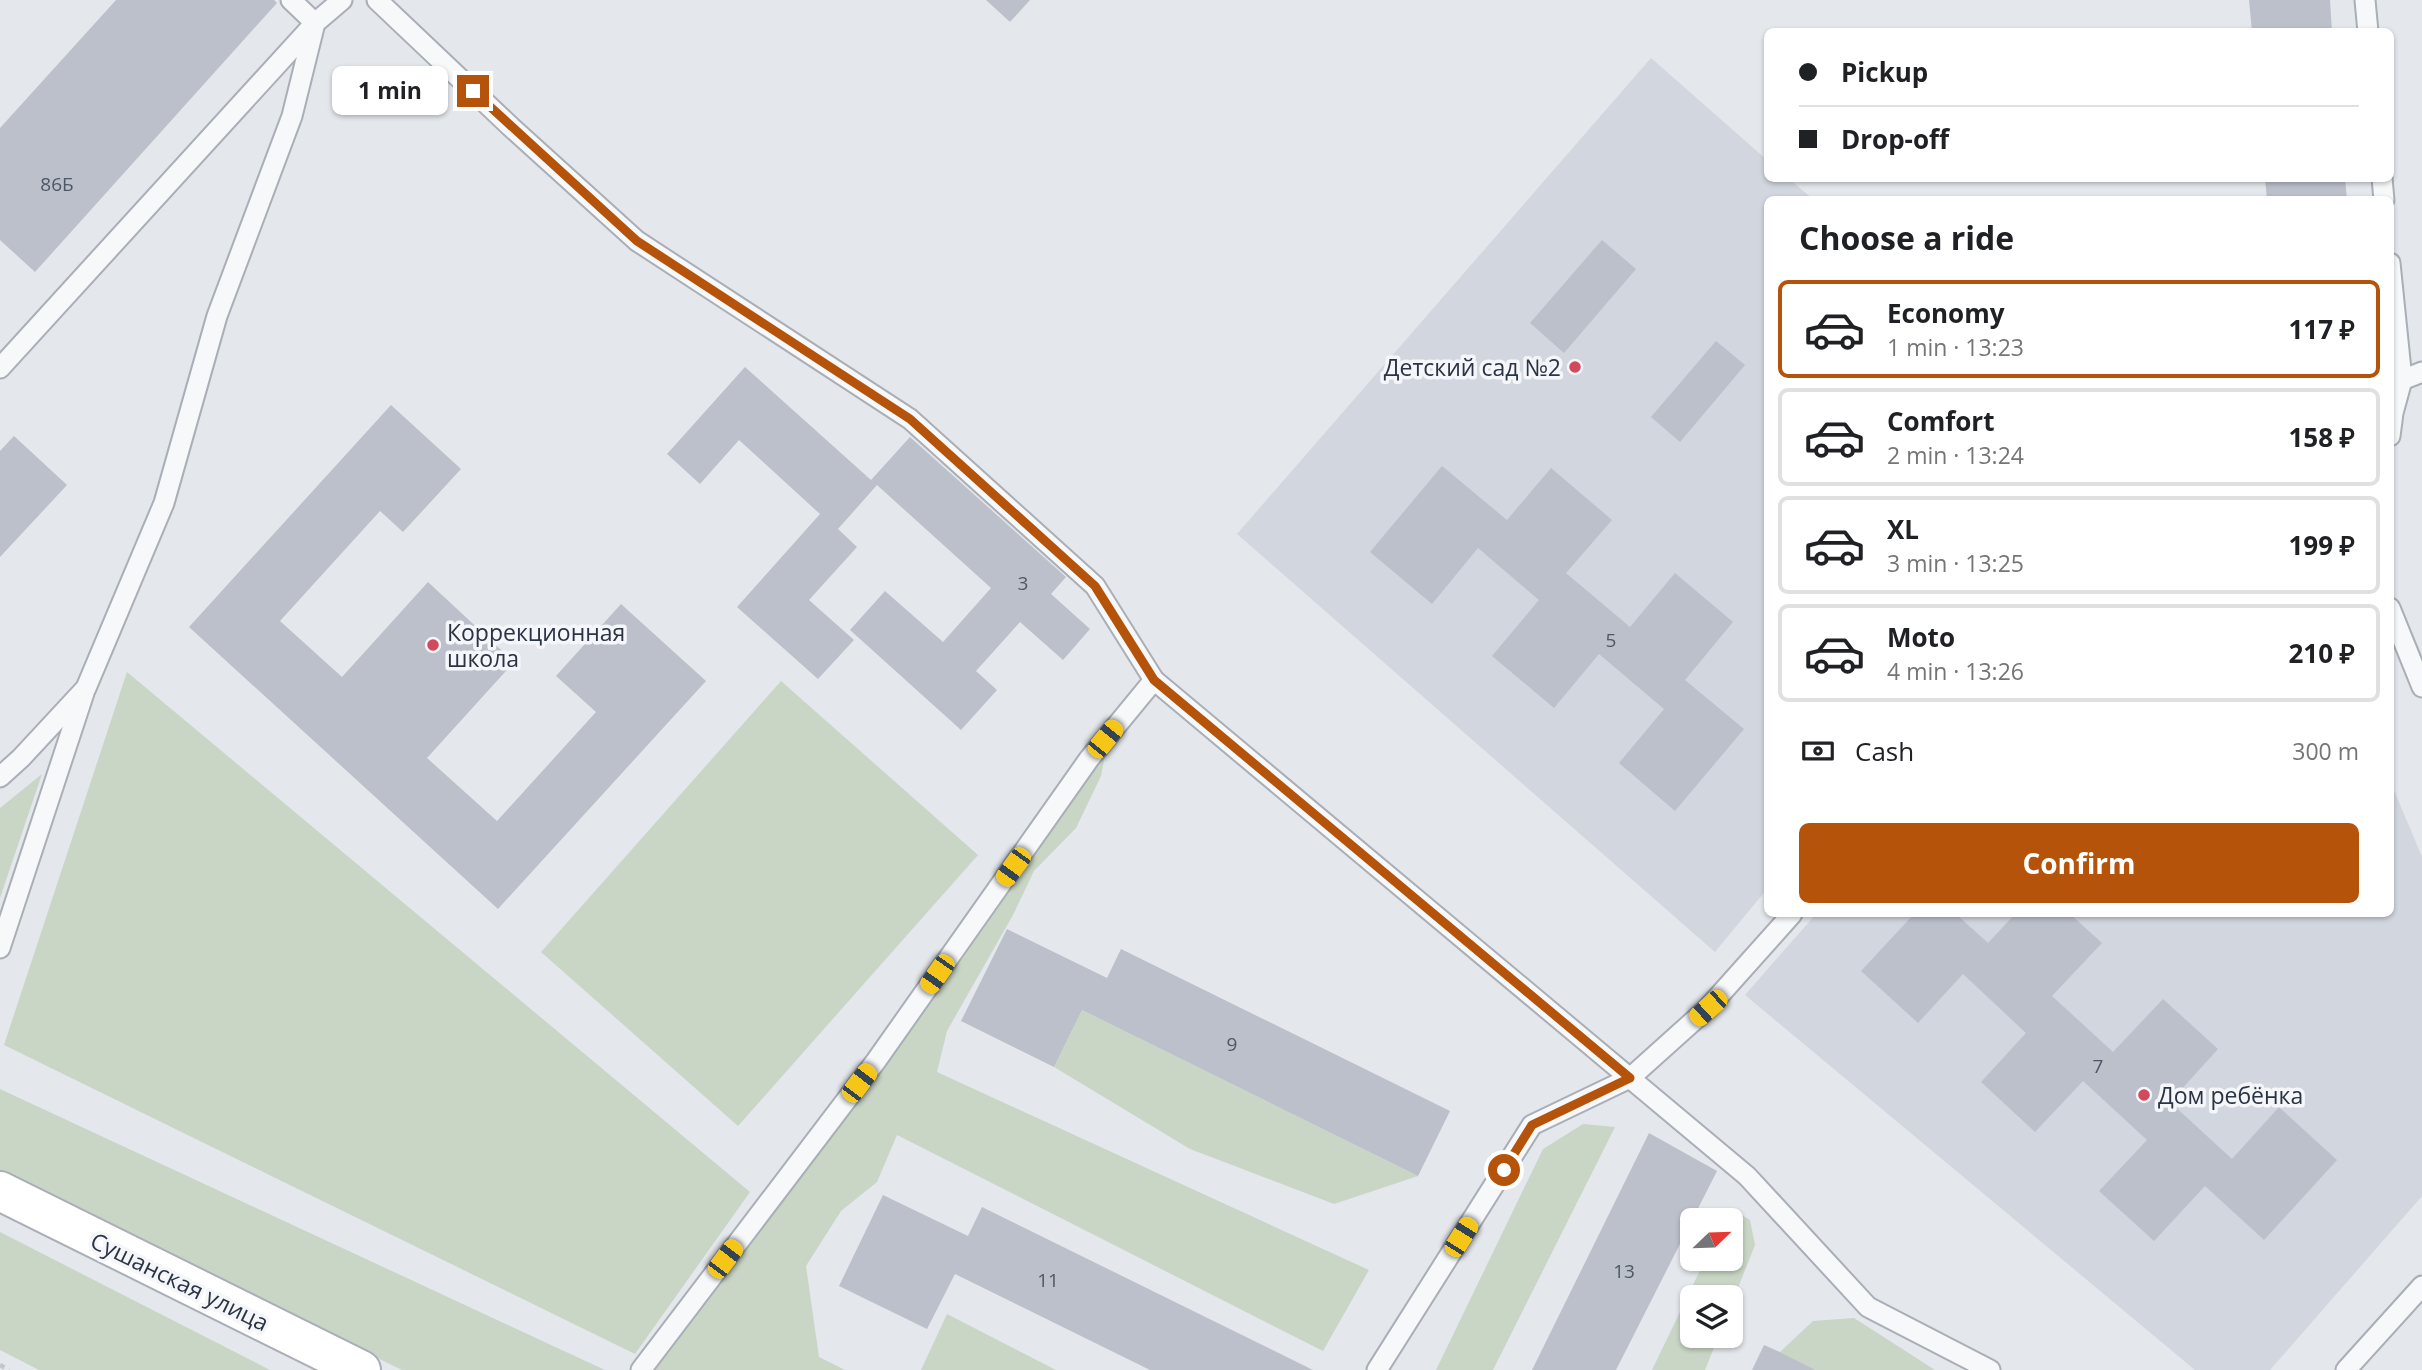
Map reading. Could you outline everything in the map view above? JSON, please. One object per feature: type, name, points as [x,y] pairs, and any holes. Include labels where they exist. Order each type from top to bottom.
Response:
[{"type":"main road","name":"Сушанская улица","points":[[0,1191],[361,1370]]},
{"type":"lane","points":[[291,0],[315,23]]},
{"type":"lane","points":[[0,368],[315,23],[342,0]]},
{"type":"lane","points":[[377,0],[637,241],[910,419],[1095,586],[1154,680],[1747,1176],[1868,1307],[1990,1370]]},
{"type":"lane","points":[[2365,0],[2368,28]]},
{"type":"lane","points":[[0,948],[86,688],[164,503],[217,316],[292,116],[315,23]]},
{"type":"lane","points":[[2394,302],[2402,380],[2394,409]]},
{"type":"lane","points":[[2402,380],[2422,372]]},
{"type":"lane","points":[[2394,618],[2422,687]]},
{"type":"lane","points":[[641,1370],[876,1060],[1089,759],[1154,680]]},
{"type":"lane","points":[[0,777],[86,688]]},
{"type":"lane","points":[[1377,1370],[1532,1125],[1630,1078],[1708,1008],[1789,917]]},
{"type":"lane","points":[[2346,1370],[2422,1286]]},
{"type":"path","points":[[0,1365],[9,1370]]},
{"type":"shaded area","name":"Детский сад №2","points":[[1651,58],[1764,157],[1764,182],[1793,182],[1809,196],[1764,196],[1764,893],[1715,952],[1237,534]]},
{"type":"shaded area","name":"Дом ребёнка","points":[[2394,790],[2422,857],[2422,1196],[2270,1370],[2195,1370],[1745,995],[1813,917],[2394,917]]},
{"type":"green space","points":[[127,672],[750,1192],[635,1354],[4,1045]]},
{"type":"green space","points":[[781,681],[978,855],[738,1126],[541,952]]},
{"type":"green space","points":[[1106,751],[1101,776],[1076,828],[1034,871],[1013,915],[947,1031],[937,1072],[1369,1270],[1323,1351],[897,1135],[877,1182],[841,1211],[806,1266],[819,1357],[845,1370],[651,1370],[880,1073]]},
{"type":"green space","points":[[42,774],[0,898],[0,808]]},
{"type":"green space","points":[[1082,1010],[1418,1176],[1334,1204],[1190,1149],[1054,1067]]},
{"type":"green space","points":[[0,1089],[605,1370],[402,1370],[0,1173]]},
{"type":"green space","points":[[1583,1124],[1615,1127],[1493,1370],[1436,1370],[1543,1149]]},
{"type":"green space","points":[[1743,1216],[1750,1220],[1755,1245],[1739,1285],[1693,1285],[1700,1271],[1743,1271]]},
{"type":"green space","points":[[0,1232],[270,1370],[39,1370],[0,1350]]},
{"type":"green space","points":[[1680,1312],[1680,1348],[1714,1348],[1705,1370],[1652,1370]]},
{"type":"green space","points":[[947,1314],[1056,1370],[921,1370]]},
{"type":"green space","points":[[1854,1318],[1935,1370],[1816,1370],[1780,1352],[1813,1321]]},
{"type":"building","points":[[116,0],[274,0],[277,3],[35,272],[0,240],[0,128]]},
{"type":"building","points":[[986,0],[1030,0],[1010,22]]},
{"type":"building","points":[[2249,0],[2330,0],[2332,28],[2252,28]]},
{"type":"building","points":[[2265,182],[2345,182],[2347,196],[2267,196]]},
{"type":"building","points":[[1602,240],[1636,269],[1564,353],[1530,323]]},
{"type":"building","points":[[1716,341],[1745,365],[1680,442],[1651,417]]},
{"type":"building","points":[[745,367],[871,480],[910,437],[1066,577],[1051,594],[1090,629],[1063,660],[1020,622],[976,671],[997,690],[961,730],[850,630],[885,591],[943,642],[991,588],[877,485],[838,529],[857,547],[809,600],[854,640],[818,679],[737,607],[820,514],[739,440],[700,484],[667,454]]},
{"type":"building","name":"Коррекционная школа","points":[[391,405],[461,469],[403,532],[380,511],[280,621],[342,677],[428,582],[514,662],[427,758],[497,821],[596,712],[556,676],[621,604],[706,681],[498,909],[189,627]]},
{"type":"building","points":[[14,436],[67,485],[0,557],[0,451]]},
{"type":"building","points":[[1442,466],[1507,520],[1551,468],[1612,520],[1566,573],[1630,627],[1675,573],[1733,622],[1685,680],[1744,729],[1675,811],[1619,763],[1664,709],[1599,654],[1554,708],[1492,656],[1539,600],[1478,548],[1432,604],[1370,552]]},
{"type":"building","points":[[1911,917],[1959,917],[1988,943],[2012,917],[2073,917],[2102,943],[2052,996],[2113,1052],[2163,999],[2218,1049],[2170,1102],[2232,1159],[2279,1107],[2337,1160],[2264,1240],[2205,1186],[2154,1241],[2099,1191],[2147,1140],[2083,1081],[2035,1132],[1981,1082],[2026,1033],[1963,974],[1918,1023],[1861,971]]},
{"type":"building","points":[[1007,929],[1107,978],[1121,949],[1450,1111],[1418,1176],[1082,1010],[1054,1067],[961,1021]]},
{"type":"building","points":[[1649,1133],[1717,1171],[1698,1208],[1680,1208],[1680,1244],[1616,1370],[1532,1370]]},
{"type":"building","points":[[883,1195],[968,1236],[982,1207],[1313,1370],[1150,1370],[955,1274],[927,1329],[839,1286]]},
{"type":"building","points":[[1764,1345],[1780,1352],[1816,1370],[1752,1370]]},
{"type":"place","name":"Детский сад №2","points":[[1575,367]]},
{"type":"place","name":"Коррекционная школа","points":[[433,645]]},
{"type":"place","name":"Дом ребёнка","points":[[2144,1095]]},
{"type":"route","points":[[473,91],[637,241],[910,419],[1095,586],[1154,680],[1630,1078],[1532,1125],[1504,1170]]}]
